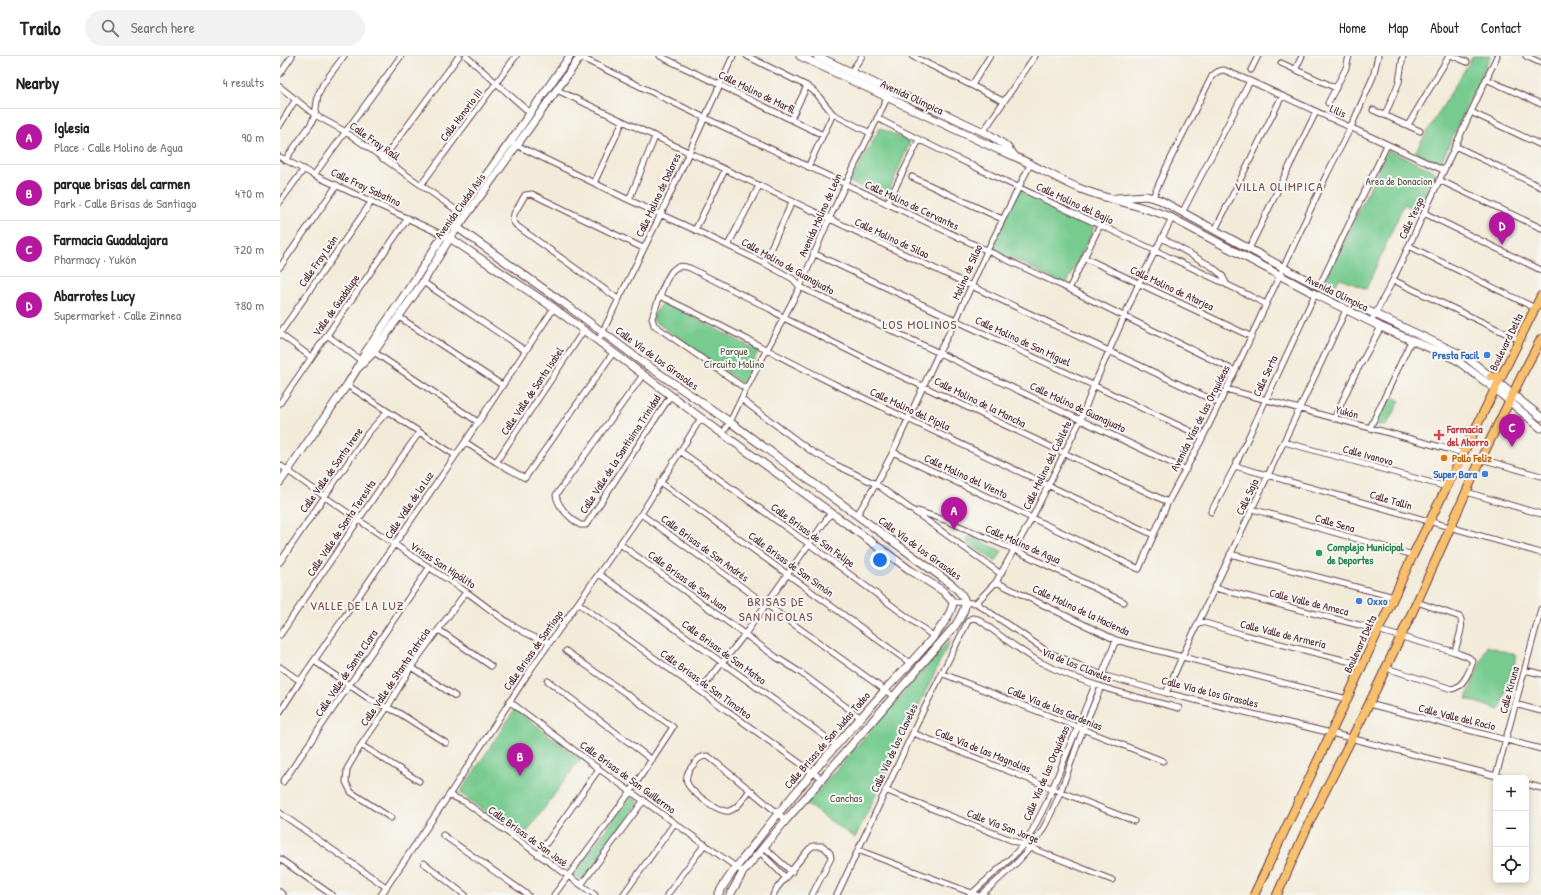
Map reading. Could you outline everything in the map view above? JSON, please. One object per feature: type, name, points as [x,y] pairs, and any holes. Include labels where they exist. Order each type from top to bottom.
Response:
[{"type":"main road","name":"Boulevard Delta","points":[[1254,895],[1414,555],[1541,296]]},
{"type":"main road","points":[[1277,895],[1309,823],[1369,704],[1417,602],[1481,459],[1541,339]]},
{"type":"main road","points":[[1491,377],[1498,383]]},
{"type":"street","points":[[280,74],[292,56]]},
{"type":"street","points":[[283,159],[311,124],[315,115],[318,95],[323,84],[344,56]]},
{"type":"street","points":[[314,175],[401,56]]},
{"type":"street","points":[[383,159],[459,56]]},
{"type":"street","points":[[466,56],[530,113]]},
{"type":"street","name":"Calle Honorio III","points":[[421,185],[516,56]]},
{"type":"street","name":"Avenida Ciudad Asís","points":[[280,482],[363,361],[416,278],[514,144],[530,113],[570,56]]},
{"type":"street","name":"Avenida Ciudad Asís","points":[[454,225],[459,212],[557,90],[581,56]]},
{"type":"street","name":"Calle Molino de Cervantes","points":[[581,56],[705,118],[1069,289],[1235,371]]},
{"type":"street","name":"Calle Molino de Marfil","points":[[660,56],[823,135]]},
{"type":"street","name":"Calle Molino de Dolores","points":[[598,341],[689,153],[733,56]]},
{"type":"street","points":[[746,56],[807,86],[816,93],[833,114],[870,133]]},
{"type":"street","name":"Avenida Olímpica","points":[[800,56],[1081,189],[1152,210],[1172,218],[1346,310],[1411,341],[1455,359],[1498,383],[1511,399],[1541,428]]},
{"type":"street","name":"Avenida Olímpica","points":[[818,56],[891,91],[983,132],[1006,146],[1016,157]]},
{"type":"street","points":[[850,72],[862,56]]},
{"type":"street","points":[[912,56],[1003,101]]},
{"type":"street","points":[[972,85],[990,56]]},
{"type":"street","points":[[983,132],[1035,56]]},
{"type":"street","points":[[1251,70],[1258,56]]},
{"type":"street","points":[[1296,70],[1302,56]]},
{"type":"street","points":[[1328,103],[1346,68],[1349,56]]},
{"type":"street","name":"Avenida Vías de las Orquídeas","points":[[1139,569],[1168,502],[1186,470],[1226,390],[1250,336],[1351,127],[1373,77],[1378,56]]},
{"type":"street","points":[[1386,115],[1399,82],[1403,56]]},
{"type":"street","points":[[1408,125],[1449,56]]},
{"type":"street","points":[[1453,56],[1466,62]]},
{"type":"street","name":"Calle Yesgo","points":[[1371,322],[1393,280],[1497,56]]},
{"type":"street","points":[[1526,56],[1541,63]]},
{"type":"street","points":[[1281,63],[1336,88]]},
{"type":"street","name":"Lilis","points":[[1153,197],[1212,76],[1217,71],[1224,70],[1443,170]]},
{"type":"street","points":[[1486,79],[1541,104]]},
{"type":"street","points":[[1182,212],[1250,82]]},
{"type":"street","points":[[791,119],[807,86]]},
{"type":"street","name":"Calle Fray Raúl","points":[[280,87],[315,115],[346,132],[459,212]]},
{"type":"street","name":"Calle Molino de Silao","points":[[557,90],[1219,404]]},
{"type":"street","name":"Avenida Molino de León","points":[[723,432],[730,422],[800,287],[813,253],[845,184],[891,91]]},
{"type":"street","points":[[1215,230],[1282,96]]},
{"type":"street","points":[[280,125],[296,99]]},
{"type":"street","points":[[1373,110],[1420,131]]},
{"type":"street","points":[[1249,249],[1316,112]]},
{"type":"street","points":[[1471,112],[1541,145]]},
{"type":"street","points":[[808,167],[833,114]]},
{"type":"street","name":"Calle Molino del Bajío","points":[[877,118],[918,140],[1266,304]]},
{"type":"street","points":[[594,183],[623,121]]},
{"type":"street","points":[[629,200],[655,137]]},
{"type":"street","points":[[888,204],[918,140]]},
{"type":"street","name":"Calle Molino de Guanajuato","points":[[514,144],[629,200],[728,245],[793,279],[800,287],[1186,470]]},
{"type":"street","points":[[1319,287],[1388,145]]},
{"type":"street","points":[[1455,146],[1541,187]]},
{"type":"street","name":"Calle Fray Sabatino","points":[[283,159],[314,175],[446,236]]},
{"type":"street","name":"Molino de Silao","points":[[857,515],[876,484],[909,420],[939,352],[956,320],[1002,219],[1030,165]]},
{"type":"street","points":[[280,202],[304,170]]},
{"type":"street","points":[[695,230],[725,170]]},
{"type":"street","points":[[912,177],[1002,219]]},
{"type":"street","points":[[1439,180],[1541,228]]},
{"type":"street","points":[[280,267],[337,185]]},
{"type":"street","points":[[728,245],[759,186]]},
{"type":"street","points":[[618,299],[517,226],[513,221],[514,214],[525,195],[532,194],[643,248]]},
{"type":"street","name":"Avenida Olímpica","points":[[1111,199],[1137,196],[1153,197],[1319,287],[1374,315],[1454,350],[1466,357],[1491,377]]},
{"type":"street","name":"Calle Fray León","points":[[280,334],[372,201]]},
{"type":"street","points":[[764,263],[792,202]]},
{"type":"street","points":[[1424,213],[1541,270]]},
{"type":"street","name":"Valle de Guadalupe","points":[[280,403],[408,218]]},
{"type":"street","name":"Calle Molino del Cubilete","points":[[976,604],[996,582],[1032,518],[1081,419],[1094,385],[1139,283],[1172,218]]},
{"type":"street","name":"Calle Vía de los Girasoles","points":[[454,225],[641,361],[730,422],[957,588],[964,596],[965,603],[976,604],[1048,652],[1102,675],[1166,693],[1351,738],[1493,775]]},
{"type":"street","points":[[1069,289],[1100,225]]},
{"type":"street","name":"Avenida Ciudad Asís","points":[[363,361],[374,352],[423,282],[446,236]]},
{"type":"street","name":"Calle Vía de los Girasoles","points":[[446,236],[554,308],[701,418],[723,432],[910,570],[943,592],[953,602]]},
{"type":"street","points":[[1162,238],[1211,266],[1222,275],[1227,285]]},
{"type":"street","points":[[1409,246],[1535,308]]},
{"type":"street","name":"Calle Molino de San Miguel","points":[[813,253],[1203,437]]},
{"type":"street","name":"Calle Molino de Atarjea","points":[[1085,258],[1250,336]]},
{"type":"street","name":"Calle Molino de la Mancha","points":[[660,296],[672,271],[684,266],[690,268],[882,368],[924,386],[1168,502]]},
{"type":"street","points":[[1393,280],[1520,340]]},
{"type":"street","points":[[423,282],[526,351]]},
{"type":"street","name":"Calle Serta","points":[[1211,512],[1235,466],[1314,294]]},
{"type":"street","points":[[660,296],[652,318],[654,325],[746,389]]},
{"type":"street","name":"Calle Molino del Pípila","points":[[660,296],[712,320],[767,350],[909,420],[1154,535]]},
{"type":"street","name":"Calle Valle de la Luz","points":[[280,712],[554,308]]},
{"type":"street","name":"Calle Saja","points":[[1166,693],[1214,588],[1346,310]]},
{"type":"street","points":[[399,317],[502,385]]},
{"type":"street","points":[[1334,419],[1354,376],[1381,327]]},
{"type":"street","name":"Calle Valle de Santa Isabel","points":[[496,462],[584,330]]},
{"type":"street","points":[[280,334],[311,357]]},
{"type":"street","points":[[327,335],[363,361]]},
{"type":"street","points":[[1370,428],[1411,341]]},
{"type":"street","points":[[374,352],[478,422]]},
{"type":"street","points":[[464,442],[525,478],[613,353]]},
{"type":"street","name":"Calle Valle de la Santísima Trinidad","points":[[644,375],[556,495],[557,501],[572,519],[580,525],[586,525],[671,395]]},
{"type":"street","points":[[347,385],[455,455]]},
{"type":"street","name":"Yukón","points":[[1226,390],[1463,453]]},
{"type":"street","name":"Calle Molino de Agua","points":[[741,399],[811,451],[876,484],[913,509],[1001,574]]},
{"type":"street","name":"Avenida Olímpica","points":[[1511,399],[1541,418]]},
{"type":"street","name":"Calle Valle de Santa Irene","points":[[280,562],[375,424],[387,412]]},
{"type":"street","name":"Calle Brisas de Santiago","points":[[381,895],[449,795],[509,701],[641,514],[701,418]]},
{"type":"street","name":"Calle Valle de Santa Teresita","points":[[280,635],[398,462],[420,433]]},
{"type":"street","name":"Calle Ivanovo","points":[[1284,442],[1447,487]]},
{"type":"street","name":"Calle Brisas de San Felipe","points":[[680,451],[933,636]]},
{"type":"street","name":"Calle Molino del Viento","points":[[893,452],[1139,569]]},
{"type":"street","points":[[1481,459],[1541,476]]},
{"type":"street","name":"Vrisas San Hipólito","points":[[280,465],[394,545],[527,634],[537,640],[550,642]]},
{"type":"street","name":"Calle Tallín","points":[[1235,466],[1541,553]]},
{"type":"street","name":"Calle Brisas de San Simón","points":[[660,482],[910,663]]},
{"type":"street","points":[[1466,492],[1541,514]]},
{"type":"street","name":"Calle Molino de Agua","points":[[913,509],[950,522],[1015,550],[1124,602]]},
{"type":"street","name":"Calle Sena","points":[[1252,510],[1414,555]]},
{"type":"street","points":[[700,691],[745,634],[831,512]]},
{"type":"street","name":"Calle Brisas de San Andrés","points":[[641,514],[894,696]]},
{"type":"street","name":"Calle Brisas de San Juan","points":[[620,544],[801,673],[861,718]]},
{"type":"street","points":[[1230,554],[1394,597]]},
{"type":"street","name":"Calle Valle de Santa Clara","points":[[283,782],[429,568]]},
{"type":"street","name":"Calle Brisas de San Mateo","points":[[599,574],[837,745]]},
{"type":"street","name":"Calle Molino de la Hacienda","points":[[996,582],[1116,640],[1182,657]]},
{"type":"street","name":"Calle Valle de Ameca","points":[[1214,588],[1455,652],[1468,656],[1473,661],[1467,675],[1458,688],[1449,689],[1386,668]]},
{"type":"street","name":"Calle Valle de Stanta Patricia","points":[[391,818],[352,792],[347,786],[346,777],[350,763],[388,708],[411,667],[466,592]]},
{"type":"street","points":[[953,602],[965,603]]},
{"type":"street","name":"Calle Brisas de San Judas Tadeo","points":[[718,895],[736,867],[778,813],[933,636],[951,610],[953,602]]},
{"type":"street","points":[[1417,602],[1460,616],[1462,621],[1455,652]]},
{"type":"street","name":"Calle Brisas de San Timoteo","points":[[578,603],[822,779]]},
{"type":"street","name":"Calle Brisas de San Judas Tadeo","points":[[730,895],[743,872],[763,850],[786,820],[955,626],[963,612],[965,603]]},
{"type":"street","name":"Calle Kiruna","points":[[1496,775],[1541,609]]},
{"type":"street","name":"Calle Vía de los Claveles","points":[[837,895],[941,673],[968,621],[972,618],[978,619]]},
{"type":"street","name":"Vía de los Claveles","points":[[978,619],[1037,660],[1095,685],[1179,708]]},
{"type":"street","name":"Calle Valle de Armería","points":[[1199,621],[1241,634],[1363,665]]},
{"type":"street","points":[[439,630],[491,666]]},
{"type":"street","points":[[1102,675],[1116,640]]},
{"type":"street","points":[[554,895],[631,791],[673,727],[566,651]]},
{"type":"street","points":[[1182,657],[1347,698]]},
{"type":"street","points":[[314,661],[348,686],[371,700],[399,713],[446,743]]},
{"type":"street","points":[[280,667],[300,681]]},
{"type":"street","points":[[411,667],[455,696]]},
{"type":"street","points":[[1525,670],[1541,674]]},
{"type":"street","name":"Calle Vía de las Gardenias","points":[[941,673],[1163,761]]},
{"type":"street","points":[[548,681],[652,760]]},
{"type":"street","name":"Calle Vía de las Orquídeas","points":[[973,894],[1024,845],[1053,788],[1095,685]]},
{"type":"street","name":"Calle Vía de las Orquídeas","points":[[981,895],[1015,864],[1040,833],[1060,790],[1101,687]]},
{"type":"street","name":"Calle Brisas de San Guillermo","points":[[509,701],[599,769],[644,800],[674,824],[705,844],[743,872]]},
{"type":"street","name":"Calle Valle del Rocío","points":[[1369,704],[1541,749]]},
{"type":"street","points":[[1515,704],[1541,711]]},
{"type":"street","name":"Calle Vía de las Magnolias","points":[[913,733],[1060,790],[1134,821]]},
{"type":"street","points":[[362,745],[419,781]]},
{"type":"street","points":[[750,790],[733,809],[720,811],[689,787],[687,781],[688,773],[700,758],[708,756],[717,762],[786,820]]},
{"type":"street","points":[[538,855],[599,769]]},
{"type":"street","points":[[1529,785],[1541,788]]},
{"type":"street","name":"Calle Vía San Jorge","points":[[886,790],[1112,880]]},
{"type":"street","name":"Calle Brisas de San José","points":[[449,795],[465,802],[595,895]]},
{"type":"street","points":[[791,798],[799,805]]},
{"type":"street","points":[[581,885],[644,800]]},
{"type":"street","points":[[280,813],[386,887]]},
{"type":"street","points":[[623,895],[674,824]]},
{"type":"street","points":[[443,834],[528,895]]},
{"type":"street","points":[[667,895],[705,844]]},
{"type":"street","points":[[773,895],[813,846],[823,846],[830,853],[831,858],[812,895]]},
{"type":"street","points":[[763,850],[792,872]]},
{"type":"street","points":[[763,850],[786,878]]},
{"type":"street","points":[[858,850],[973,894]]},
{"type":"street","points":[[280,859],[332,895]]},
{"type":"street","points":[[424,863],[465,895]]},
{"type":"street","points":[[280,892],[283,895]]},
{"type":"green space","name":"Area de Donacion","points":[[1473,56],[1490,56],[1442,160],[1438,162],[1415,152]]},
{"type":"green space","points":[[880,128],[910,142],[886,198],[850,182]]},
{"type":"green space","name":"Area de Donacion","points":[[1388,150],[1434,171],[1436,175],[1417,210],[1404,204],[1366,289],[1340,278],[1333,289],[1324,285],[1325,281]]},
{"type":"green space","points":[[1019,190],[1094,228],[1066,285],[990,248]]},
{"type":"green space","name":"Parque Circuito Molino","points":[[663,301],[758,351],[744,385],[653,320],[654,315]]},
{"type":"green space","points":[[1390,396],[1400,401],[1386,426],[1373,424]]},
{"type":"green space","points":[[969,536],[1002,551],[996,562],[967,542]]},
{"type":"green space","name":"Canchas","points":[[952,637],[855,838],[806,804]]},
{"type":"green space","points":[[1487,646],[1517,655],[1500,710],[1466,699]]},
{"type":"green space","points":[[515,709],[580,759],[522,839],[460,793]]},
{"type":"green space","points":[[630,796],[639,802],[583,881],[573,875]]},
{"type":"place","name":"Abarrotes Lucy","points":[[1502,245]]},
{"type":"place","name":"Presta Facil","points":[[1487,355]]},
{"type":"place","name":"Farmacia del Ahorro","points":[[1439,435]]},
{"type":"place","name":"Farmacia Guadalajara","points":[[1512,447]]},
{"type":"place","name":"Pollo Feliz","points":[[1444,458]]},
{"type":"place","name":"Super Bara","points":[[1485,474]]},
{"type":"place","name":"Iglesia","points":[[954,530]]},
{"type":"place","name":"Complejo Municipal de Deportes","points":[[1319,553]]},
{"type":"place","name":"Oxxo","points":[[1359,601]]},
{"type":"place","name":"parque brisas del carmen","points":[[520,776]]},
{"type":"district","name":"VILLA OLIMPICA","points":[[1279,186]]},
{"type":"district","name":"LOS MOLINOS","points":[[920,324]]},
{"type":"district","name":"VALLE DE LA LUZ","points":[[357,605]]},
{"type":"district","name":"BRISAS DE SAN NICOLAS","points":[[776,608]]}]
